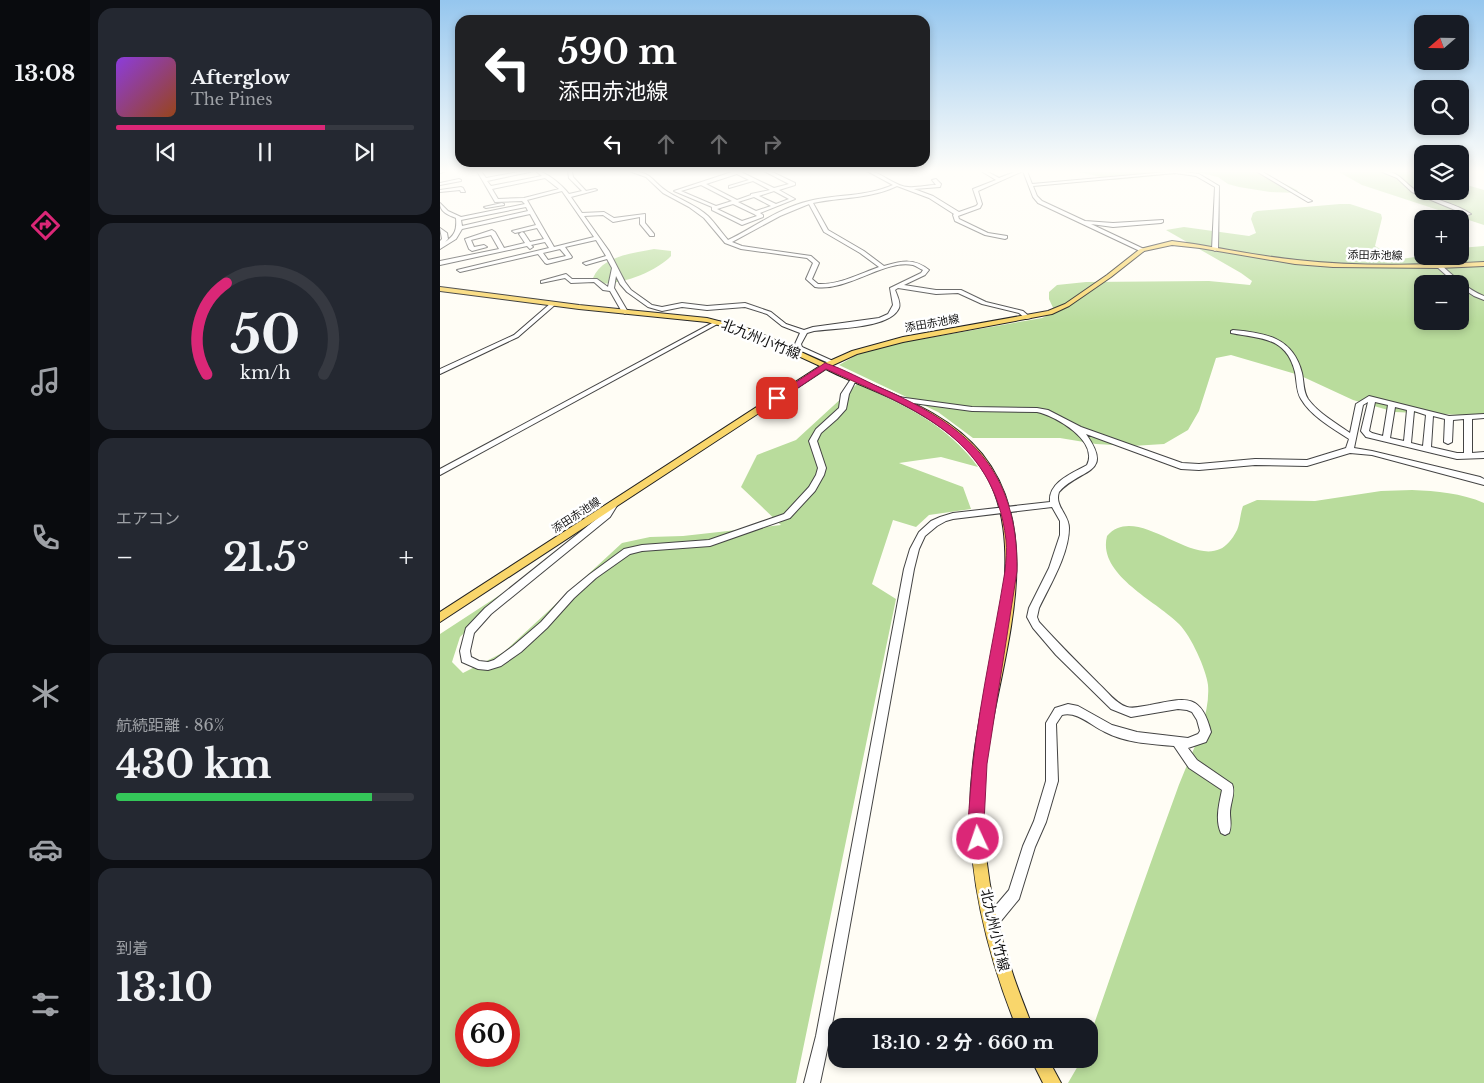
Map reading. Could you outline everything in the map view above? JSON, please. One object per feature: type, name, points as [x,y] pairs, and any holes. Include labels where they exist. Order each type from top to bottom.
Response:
[{"type":"main road","name":"添田赤池線","points":[[440,618],[828,364],[855,352],[890,342],[1050,313],[1067,305],[1142,250],[1172,243],[1215,248],[1295,262],[1333,265],[1439,266],[1484,264]]},
{"type":"main road","name":"北九州小竹線","points":[[440,289],[553,304],[691,317],[739,328],[828,364],[853,380],[898,399],[935,419],[970,446],[988,471],[999,492],[1006,510],[1012,541],[1011,571],[980,764],[976,823],[981,872],[991,922],[1009,989],[1021,1018]]},
{"type":"main road","points":[[1044,1068],[1052,1083]]},
{"type":"street","points":[[440,246],[453,238],[459,228],[458,222]]},
{"type":"street","points":[[459,228],[488,222]]},
{"type":"street","points":[[536,222],[552,250]]},
{"type":"street","points":[[585,222],[609,257],[622,283],[629,291],[655,308],[670,308],[682,305],[707,308],[745,306],[769,313],[784,325],[804,332],[820,327],[865,323],[889,315],[896,309],[892,289],[919,277],[926,270],[917,264],[882,267],[838,285],[823,286],[810,282],[809,279],[816,263],[809,257],[741,247],[727,242],[710,222]]},
{"type":"street","points":[[642,222],[652,235]]},
{"type":"street","points":[[727,242],[766,222]]},
{"type":"street","points":[[821,222],[826,231],[846,241],[882,267]]},
{"type":"street","points":[[962,222],[974,232]]},
{"type":"street","points":[[965,222],[987,234],[1006,237]]},
{"type":"street","points":[[1080,222],[1142,250]]},
{"type":"street","points":[[1085,222],[1113,224],[1152,222]]},
{"type":"street","points":[[1215,248],[1216,222]]},
{"type":"street","points":[[515,231],[538,226]]},
{"type":"street","points":[[440,230],[444,233],[445,239],[440,246]]},
{"type":"street","points":[[501,247],[493,232],[468,239],[472,249],[501,247],[528,244],[546,240]]},
{"type":"street","points":[[495,251],[498,257],[500,257],[530,250],[531,248],[522,234]]},
{"type":"street","points":[[460,270],[597,238]]},
{"type":"street","points":[[440,263],[495,251],[501,247]]},
{"type":"street","points":[[540,252],[547,262],[569,257],[562,247]]},
{"type":"street","points":[[478,254],[483,265]]},
{"type":"street","points":[[586,262],[609,257]]},
{"type":"street","points":[[1439,266],[1450,275]]},
{"type":"street","points":[[614,268],[612,289],[626,312]]},
{"type":"street","points":[[542,282],[566,276],[571,281],[595,280],[605,289],[612,289]]},
{"type":"street","points":[[896,286],[936,292],[959,291],[984,303],[1021,312],[1028,318]]},
{"type":"street","points":[[1469,290],[1484,298]]},
{"type":"street","points":[[440,372],[516,336],[553,304]]},
{"type":"street","points":[[440,472],[718,322]]},
{"type":"street","points":[[804,332],[798,348],[828,364]]},
{"type":"street","points":[[1233,332],[1269,338],[1290,351],[1294,357],[1300,384],[1307,403],[1351,437]]},
{"type":"street","points":[[614,504],[607,515],[488,611],[469,632],[465,651],[466,659],[478,665],[488,666],[498,663],[518,649],[544,625],[571,595],[627,551],[642,548],[710,543],[787,516],[812,489],[820,475],[822,468],[813,441],[814,437],[822,426],[838,414],[843,407],[845,394],[853,380]]},
{"type":"street","points":[[1350,450],[1351,437],[1360,404],[1369,398],[1449,418],[1484,416]]},
{"type":"street","points":[[898,399],[972,409],[1042,411],[1059,417],[1078,429],[1181,466],[1255,462],[1307,463],[1350,450],[1482,480]]},
{"type":"street","points":[[1372,399],[1365,431],[1369,435],[1457,456],[1484,455]]},
{"type":"street","points":[[1386,439],[1392,404]]},
{"type":"street","points":[[1406,444],[1411,408]]},
{"type":"street","points":[[1427,449],[1430,413]]},
{"type":"street","points":[[1468,417],[1468,455]]},
{"type":"street","points":[[1448,442],[1449,418]]},
{"type":"street","points":[[991,922],[1014,894],[1029,846],[1040,822],[1052,781],[1051,723],[1059,711],[1068,709],[1078,711],[1109,729],[1122,734],[1178,743],[1188,743],[1202,738],[1206,732],[1205,722],[1201,713],[1193,708],[1175,703],[1134,712],[1120,709],[1060,652],[1036,625],[1032,616],[1066,528],[1065,521],[1054,504],[1054,492],[1058,487],[1090,467],[1093,462],[1094,457],[1090,447],[1078,429]]},
{"type":"street","points":[[812,1083],[825,1026],[909,569],[915,546],[925,530],[937,520],[953,516],[1054,504]]},
{"type":"street","points":[[1178,743],[1194,764],[1228,788],[1224,811],[1225,830]]},
{"type":"green space","points":[[1252,222],[1381,222],[1375,246],[1395,258],[1414,257],[1414,265],[1469,265],[1469,247],[1484,246],[1484,416],[1395,412],[1353,400],[1299,375],[1231,355],[1216,358],[1199,411],[1188,430],[1164,444],[1132,446],[1096,444],[1060,438],[973,438],[938,412],[839,365],[860,353],[893,344],[1042,318],[1055,312],[1049,299],[1049,292],[1057,285],[1086,282],[1209,281],[1250,285],[1252,281],[1241,273],[1166,230],[1184,227],[1249,236],[1256,233]]},
{"type":"green space","points":[[1473,222],[1484,222],[1484,225]]},
{"type":"green space","points":[[654,249],[671,251],[671,256],[656,268],[636,277],[614,283],[595,283],[593,278],[597,271],[611,260],[628,254]]},
{"type":"green space","points":[[857,384],[891,399],[923,417],[953,439],[978,467],[941,457],[899,463],[963,487],[971,509],[929,515],[916,527],[893,520],[872,584],[896,599],[796,1083],[440,1083],[440,634],[509,589],[460,637],[452,662],[463,673],[504,652],[622,543],[650,537],[683,536],[781,525],[741,487],[757,455],[796,440]]},
{"type":"green space","points":[[1412,490],[1449,493],[1484,503],[1484,1083],[1068,1083],[1077,1068],[1098,1068],[1098,1018],[1096,1018],[1202,726],[1208,698],[1208,685],[1204,670],[1184,629],[1120,575],[1111,563],[1106,550],[1107,536],[1119,528],[1132,526],[1147,530],[1193,549],[1207,551],[1220,549],[1233,537],[1243,506],[1257,500],[1315,501],[1381,491]]},
{"type":"route","points":[[777,398],[825,366],[898,399],[947,427],[970,446],[988,471],[999,492],[1006,510],[1012,541],[1011,571],[980,764],[976,823],[978,839]]}]
